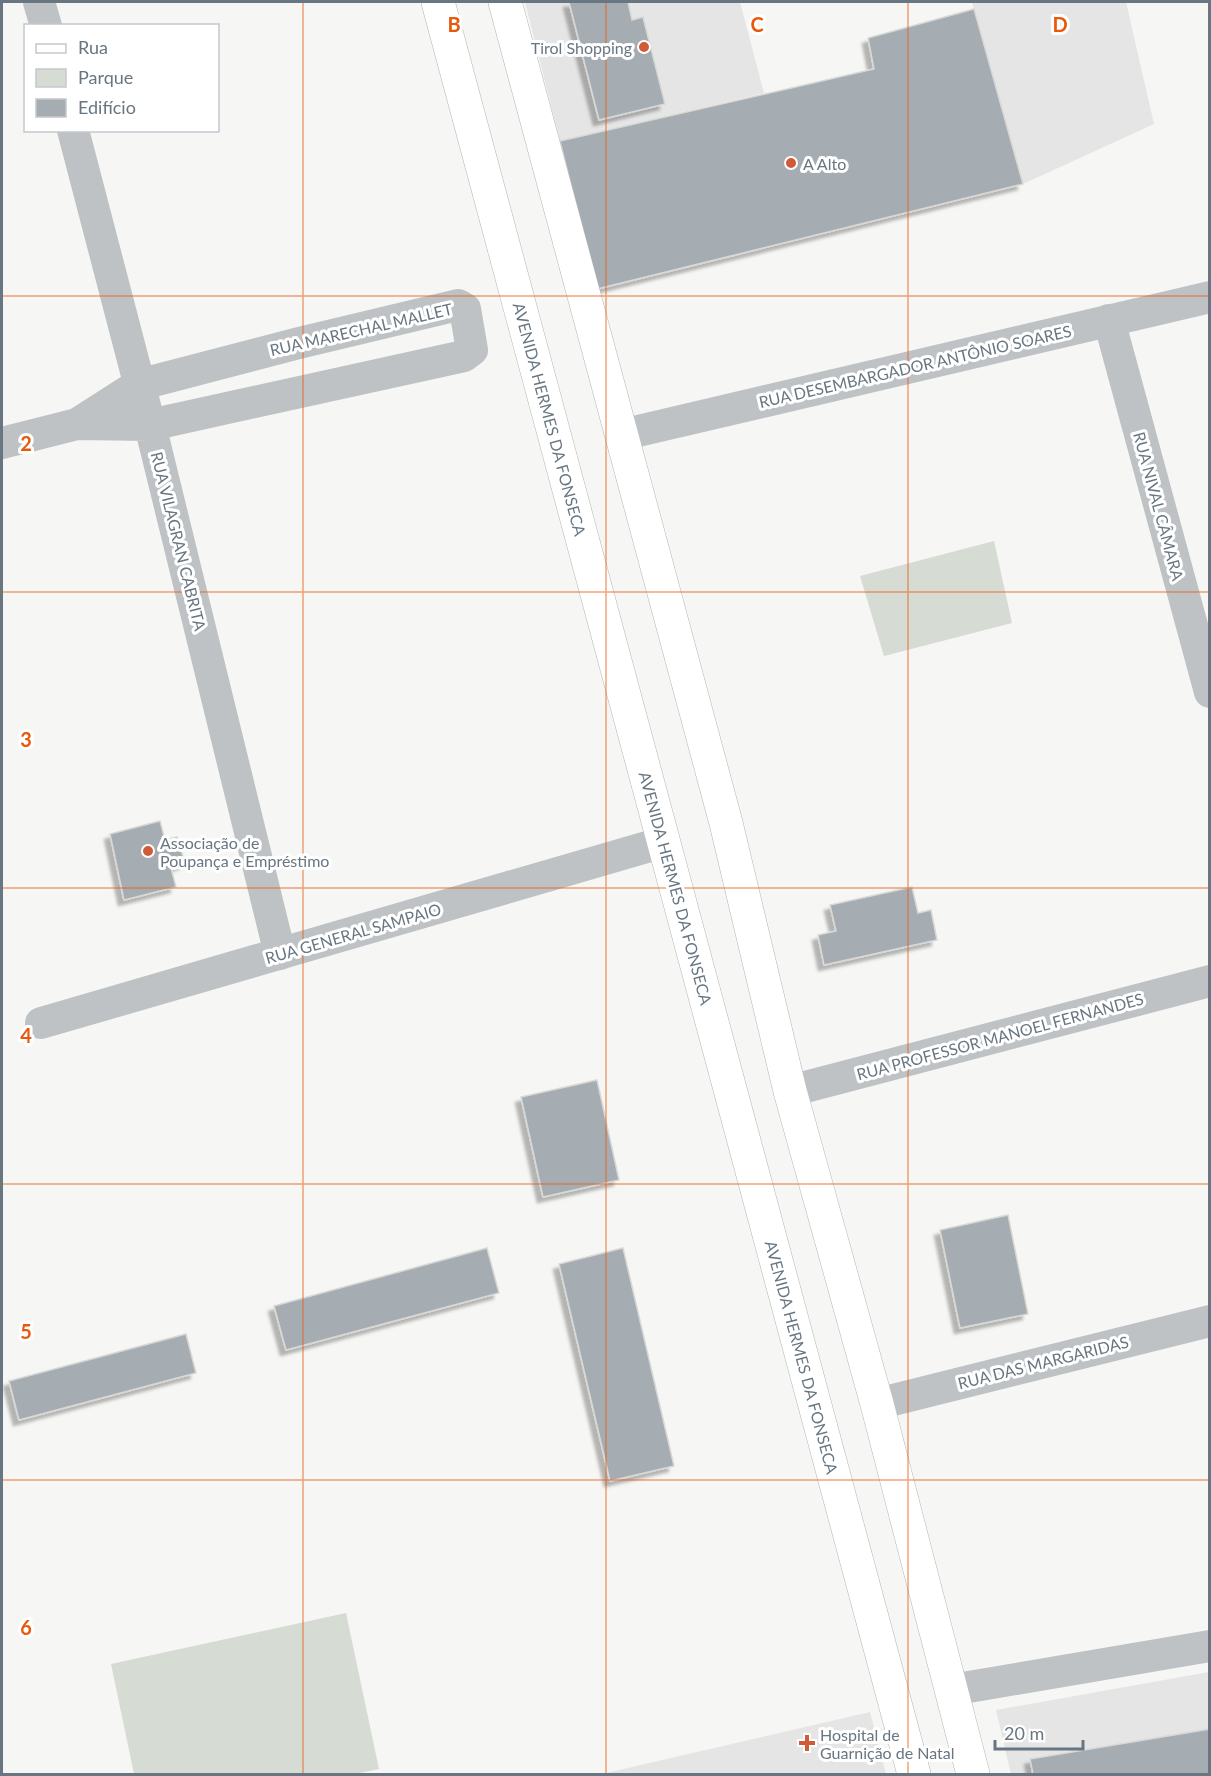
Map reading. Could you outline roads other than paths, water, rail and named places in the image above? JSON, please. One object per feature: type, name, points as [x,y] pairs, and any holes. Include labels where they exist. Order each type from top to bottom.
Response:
[{"type":"main road","name":"AVENIDA HERMES DA FONSECA","points":[[438,2],[914,1774]]},
{"type":"main road","points":[[505,2],[726,823],[790,1091],[877,1404],[973,1774]]},
{"type":"street","points":[[39,2],[45,24]]},
{"type":"street","name":"RUA VILAGRAN CABRITA","points":[[74,132],[150,425],[280,954]]},
{"type":"street","name":"RUA DESEMBARGADOR ANTÔNIO SOARES","points":[[621,435],[1209,297]]},
{"type":"street","name":"RUA MARECHAL MALLET","points":[[2,443],[76,424],[150,425],[464,356],[472,350],[465,309],[458,305],[138,385],[76,424]]},
{"type":"street","name":"RUA NIVAL CÂMARA","points":[[1109,320],[1209,692]]},
{"type":"street","name":"RUA GENERAL SAMPAIO","points":[[41,1023],[664,842]]},
{"type":"street","name":"RUA PROFESSOR MANOEL FERNANDES","points":[[790,1091],[1209,981]]},
{"type":"street","name":"RUA DAS MARGARIDAS","points":[[877,1404],[1209,1321]]},
{"type":"street","points":[[951,1690],[1209,1646]]},
{"type":"place","name":"Tirol Shopping","points":[[644,47]]},
{"type":"place","name":"A Alto","points":[[791,163]]},
{"type":"place","name":"Associação de Poupança e Empréstimo","points":[[148,851]]},
{"type":"place","name":"Hospital de Guarnição de Natal","points":[[807,1743]]}]
